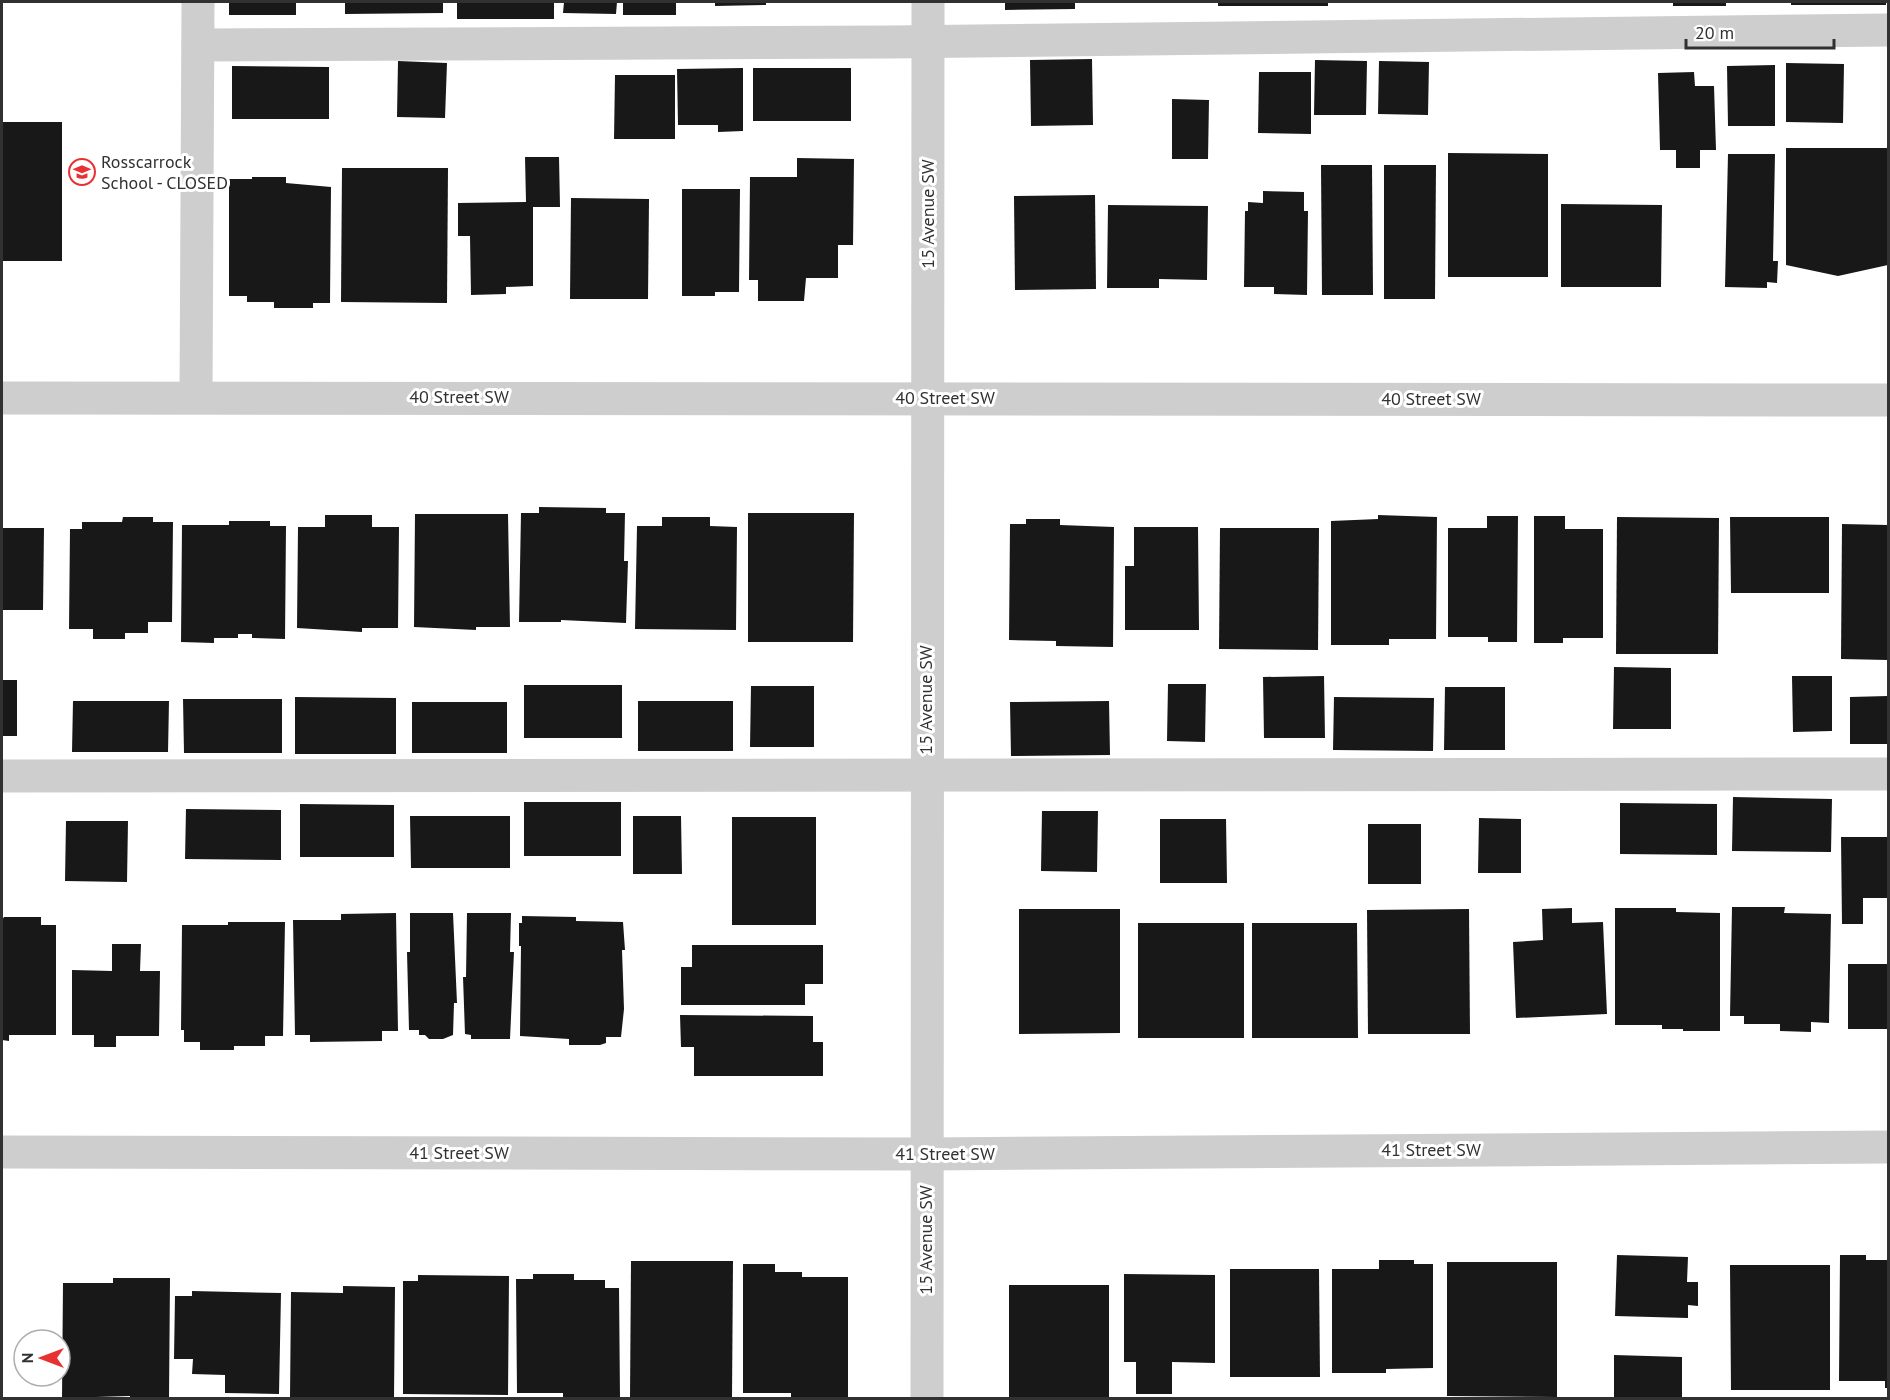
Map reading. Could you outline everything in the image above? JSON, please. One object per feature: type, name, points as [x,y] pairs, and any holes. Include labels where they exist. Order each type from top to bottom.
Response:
[{"type":"street","points":[[196,397],[198,2]]},
{"type":"street","name":"15 Avenue SW","points":[[927,1398],[925,776],[928,2]]},
{"type":"street","points":[[198,45],[928,42],[1888,30]]},
{"type":"street","name":"40 Street SW","points":[[2,398],[1888,400]]},
{"type":"street","points":[[2,776],[1888,774]]},
{"type":"street","name":"41 Street SW","points":[[2,1152],[926,1154],[1888,1147]]},
{"type":"building","points":[[229,2],[296,2],[296,15],[229,15]]},
{"type":"building","points":[[345,2],[443,2],[443,13],[345,14]]},
{"type":"building","points":[[457,2],[554,2],[554,19],[457,19]]},
{"type":"building","points":[[564,2],[617,2],[616,14],[563,13]]},
{"type":"building","points":[[623,2],[676,2],[676,15],[623,15]]},
{"type":"building","points":[[715,2],[766,2],[766,5],[715,6]]},
{"type":"building","points":[[1005,2],[1075,2],[1075,9],[1005,10]]},
{"type":"building","points":[[1218,2],[1328,2],[1328,6],[1218,6]]},
{"type":"building","points":[[1673,2],[1726,2],[1726,6],[1673,6]]},
{"type":"building","points":[[1791,2],[1886,2],[1886,5],[1791,5]]},
{"type":"building","points":[[1092,59],[1093,125],[1031,126],[1030,60]]},
{"type":"building","points":[[1315,60],[1367,61],[1366,115],[1314,115]]},
{"type":"building","points":[[398,61],[447,63],[445,118],[397,117]]},
{"type":"building","points":[[1379,61],[1429,62],[1428,115],[1378,114]]},
{"type":"building","points":[[1786,63],[1844,64],[1843,123],[1786,122]]},
{"type":"building","points":[[1775,65],[1775,126],[1728,126],[1727,66]]},
{"type":"building","points":[[232,66],[329,67],[329,119],[232,119]]},
{"type":"building","points":[[743,68],[743,131],[718,132],[718,125],[678,125],[677,69]]},
{"type":"building","points":[[753,68],[851,68],[851,121],[753,121]]},
{"type":"building","points":[[1259,72],[1311,72],[1311,134],[1258,133]]},
{"type":"building","points":[[1694,72],[1695,86],[1714,86],[1716,150],[1700,150],[1700,168],[1676,168],[1676,150],[1660,150],[1658,73]]},
{"type":"building","points":[[615,75],[675,75],[675,139],[614,139]]},
{"type":"building","points":[[1172,99],[1209,100],[1208,159],[1172,159]]},
{"type":"building","points":[[2,122],[62,122],[62,261],[2,261]]},
{"type":"building","points":[[1786,148],[1887,148],[1888,265],[1838,276],[1786,265]]},
{"type":"building","points":[[1448,153],[1548,154],[1548,277],[1448,277]]},
{"type":"building","points":[[1728,154],[1775,154],[1773,261],[1778,261],[1777,283],[1767,282],[1767,288],[1725,287]]},
{"type":"building","points":[[525,157],[559,157],[560,207],[533,207],[533,286],[506,287],[506,294],[471,295],[470,236],[458,236],[458,203],[526,202]]},
{"type":"building","points":[[797,158],[854,159],[853,245],[838,245],[838,278],[806,278],[804,301],[758,301],[758,280],[749,280],[750,177],[797,177]]},
{"type":"building","points":[[1321,165],[1372,165],[1373,295],[1322,295]]},
{"type":"building","points":[[1384,165],[1436,165],[1435,299],[1384,299]]},
{"type":"building","points":[[342,168],[448,168],[447,303],[341,302]]},
{"type":"building","points":[[252,177],[286,177],[286,183],[331,187],[330,303],[313,303],[313,308],[274,308],[274,302],[247,302],[247,296],[229,296],[229,179],[252,179]]},
{"type":"building","points":[[682,189],[740,189],[739,292],[715,292],[715,296],[682,296]]},
{"type":"building","points":[[1263,191],[1304,192],[1304,211],[1308,211],[1307,295],[1274,294],[1274,287],[1244,287],[1245,211],[1248,211],[1248,202],[1263,203]]},
{"type":"building","points":[[1095,195],[1096,289],[1015,290],[1014,196]]},
{"type":"building","points":[[571,198],[649,199],[648,299],[570,299]]},
{"type":"building","points":[[1561,204],[1662,205],[1661,287],[1561,287]]},
{"type":"building","points":[[1108,205],[1208,206],[1207,280],[1159,279],[1159,288],[1107,288]]},
{"type":"building","points":[[539,507],[606,508],[606,513],[625,513],[624,561],[628,561],[626,623],[561,620],[561,622],[519,622],[521,513],[539,513]]},
{"type":"building","points":[[748,513],[854,513],[853,642],[748,642]]},
{"type":"building","points":[[415,514],[508,514],[510,627],[476,627],[476,630],[414,627]]},
{"type":"building","points":[[325,515],[372,515],[372,527],[399,527],[398,628],[362,628],[362,632],[297,628],[298,527],[325,527]]},
{"type":"building","points":[[1378,515],[1437,517],[1436,639],[1389,639],[1389,645],[1331,645],[1331,521],[1378,519]]},
{"type":"building","points":[[1487,516],[1518,516],[1517,642],[1488,642],[1488,637],[1448,637],[1448,528],[1487,528]]},
{"type":"building","points":[[1534,516],[1565,516],[1565,529],[1603,529],[1603,638],[1563,638],[1563,643],[1534,643]]},
{"type":"building","points":[[123,517],[153,517],[153,522],[173,522],[172,622],[148,622],[148,633],[125,633],[125,639],[93,639],[93,629],[69,629],[70,529],[82,529],[82,522],[122,522]]},
{"type":"building","points":[[662,517],[710,517],[710,526],[737,527],[736,630],[635,629],[637,526],[662,526]]},
{"type":"building","points":[[1617,517],[1719,518],[1718,654],[1616,654]]},
{"type":"building","points":[[1730,517],[1829,517],[1829,593],[1731,593]]},
{"type":"building","points":[[1026,519],[1060,519],[1060,525],[1114,527],[1113,647],[1056,646],[1056,641],[1009,640],[1010,524],[1026,524]]},
{"type":"building","points":[[229,521],[270,521],[270,526],[286,526],[285,639],[252,638],[252,634],[238,634],[238,638],[214,638],[214,643],[181,642],[182,525],[229,525]]},
{"type":"building","points":[[1842,524],[1888,525],[1888,660],[1841,659]]},
{"type":"building","points":[[1134,527],[1198,527],[1199,630],[1125,630],[1125,566],[1134,566]]},
{"type":"building","points":[[2,528],[44,528],[43,610],[2,610]]},
{"type":"building","points":[[1220,528],[1319,528],[1318,650],[1219,649]]},
{"type":"building","points":[[1614,667],[1671,668],[1671,729],[1613,729]]},
{"type":"building","points":[[1324,676],[1325,738],[1264,738],[1263,677]]},
{"type":"building","points":[[1792,676],[1832,676],[1832,731],[1793,732]]},
{"type":"building","points":[[2,680],[17,680],[17,736],[2,736]]},
{"type":"building","points":[[1168,684],[1206,684],[1205,742],[1167,741]]},
{"type":"building","points":[[524,685],[622,685],[622,738],[524,738]]},
{"type":"building","points":[[751,686],[814,686],[814,747],[750,747]]},
{"type":"building","points":[[1445,687],[1505,687],[1505,750],[1444,750]]},
{"type":"building","points":[[1888,696],[1888,744],[1850,744],[1850,697]]},
{"type":"building","points":[[295,697],[396,698],[396,754],[295,754]]},
{"type":"building","points":[[1334,697],[1434,698],[1433,751],[1333,750]]},
{"type":"building","points":[[183,699],[282,699],[282,753],[184,753]]},
{"type":"building","points":[[73,701],[169,701],[168,752],[72,752]]},
{"type":"building","points":[[638,701],[733,701],[733,751],[638,751]]},
{"type":"building","points":[[1109,701],[1110,755],[1011,756],[1010,702]]},
{"type":"building","points":[[412,702],[507,702],[507,753],[412,753]]},
{"type":"building","points":[[1733,797],[1832,799],[1831,852],[1732,851]]},
{"type":"building","points":[[524,802],[621,802],[621,856],[524,856]]},
{"type":"building","points":[[1620,803],[1717,804],[1717,855],[1620,854]]},
{"type":"building","points":[[300,804],[394,805],[394,857],[300,857]]},
{"type":"building","points":[[186,809],[281,810],[281,860],[185,859]]},
{"type":"building","points":[[1042,811],[1098,811],[1097,872],[1041,871]]},
{"type":"building","points":[[410,816],[510,816],[510,868],[411,868]]},
{"type":"building","points":[[633,816],[681,816],[682,874],[633,874]]},
{"type":"building","points":[[732,817],[816,817],[816,925],[732,925]]},
{"type":"building","points":[[1479,818],[1521,819],[1521,873],[1478,873]]},
{"type":"building","points":[[1160,819],[1226,819],[1227,883],[1160,883]]},
{"type":"building","points":[[66,821],[128,821],[127,882],[65,881]]},
{"type":"building","points":[[1368,824],[1421,824],[1421,884],[1368,884]]},
{"type":"building","points":[[1841,837],[1888,837],[1888,898],[1863,898],[1863,924],[1842,924]]},
{"type":"building","points":[[1732,907],[1785,907],[1784,913],[1831,914],[1829,1023],[1811,1022],[1811,1032],[1780,1031],[1780,1024],[1744,1024],[1744,1016],[1730,1016]]},
{"type":"building","points":[[1572,908],[1572,923],[1603,922],[1607,1014],[1516,1018],[1513,942],[1543,940],[1542,909]]},
{"type":"building","points":[[1615,908],[1676,908],[1676,912],[1720,913],[1720,1031],[1662,1029],[1662,1025],[1615,1025]]},
{"type":"building","points":[[1019,909],[1120,909],[1120,1033],[1019,1034]]},
{"type":"building","points":[[1469,909],[1470,1034],[1368,1034],[1367,910]]},
{"type":"building","points":[[396,913],[398,1031],[382,1031],[382,1041],[310,1042],[310,1035],[295,1035],[293,920],[341,920],[341,914]]},
{"type":"building","points":[[410,913],[453,913],[457,1003],[454,1003],[453,1035],[443,1039],[429,1039],[425,1035],[419,1035],[419,1030],[409,1030],[407,952],[410,952]]},
{"type":"building","points":[[467,913],[511,913],[510,952],[514,952],[510,1039],[471,1039],[471,1035],[465,1034],[463,977],[466,977]]},
{"type":"building","points":[[522,916],[576,917],[576,921],[623,922],[624,1009],[621,1037],[606,1037],[606,1043],[600,1045],[569,1045],[569,1039],[520,1036],[519,923],[522,923]]},
{"type":"building","points":[[4,917],[41,917],[41,925],[56,925],[56,1035],[9,1035],[9,1041],[2,1040],[2,920]]},
{"type":"building","points":[[228,922],[285,922],[283,1036],[265,1036],[265,1046],[234,1046],[234,1050],[200,1050],[200,1042],[184,1042],[184,1030],[181,1030],[182,925],[228,925]]},
{"type":"building","points":[[1138,923],[1244,923],[1244,1038],[1138,1038]]},
{"type":"building","points":[[1252,923],[1357,923],[1358,1038],[1252,1038]]},
{"type":"building","points":[[112,944],[141,944],[140,971],[160,971],[159,1036],[116,1036],[116,1047],[94,1047],[94,1035],[72,1035],[72,970],[112,971]]},
{"type":"building","points":[[692,945],[823,945],[823,984],[805,984],[805,1005],[681,1005],[681,967],[692,967]]},
{"type":"building","points":[[1848,964],[1888,964],[1888,1029],[1848,1029]]},
{"type":"building","points":[[680,1015],[813,1016],[813,1042],[823,1042],[823,1076],[694,1076],[694,1047],[681,1047]]},
{"type":"building","points":[[1617,1255],[1688,1257],[1687,1282],[1698,1282],[1698,1306],[1688,1305],[1688,1318],[1615,1316]]},
{"type":"building","points":[[1840,1255],[1866,1255],[1866,1260],[1888,1260],[1888,1388],[1885,1388],[1885,1381],[1839,1381]]},
{"type":"building","points":[[1379,1260],[1414,1260],[1414,1264],[1433,1264],[1433,1368],[1386,1369],[1386,1373],[1332,1373],[1332,1269],[1379,1269]]},
{"type":"building","points":[[631,1261],[733,1261],[732,1398],[630,1398]]},
{"type":"building","points":[[1447,1262],[1557,1262],[1557,1397],[1447,1396]]},
{"type":"building","points":[[743,1264],[775,1264],[775,1272],[802,1272],[802,1277],[848,1277],[848,1397],[791,1397],[791,1393],[743,1393]]},
{"type":"building","points":[[1730,1265],[1830,1265],[1830,1390],[1731,1390]]},
{"type":"building","points":[[1230,1269],[1319,1269],[1320,1377],[1230,1377]]},
{"type":"building","points":[[533,1274],[574,1274],[574,1280],[605,1280],[605,1288],[619,1288],[620,1398],[563,1398],[563,1393],[517,1393],[516,1279],[533,1279]]},
{"type":"building","points":[[1124,1274],[1215,1275],[1215,1363],[1172,1362],[1172,1394],[1136,1394],[1136,1362],[1124,1362]]},
{"type":"building","points":[[418,1275],[509,1276],[508,1395],[403,1394],[403,1281],[418,1281]]},
{"type":"building","points":[[113,1278],[170,1278],[169,1398],[130,1398],[130,1396],[62,1398],[62,1388],[72,1388],[72,1328],[63,1328],[63,1283],[113,1283]]},
{"type":"building","points":[[1009,1285],[1109,1285],[1109,1398],[1009,1398]]},
{"type":"building","points":[[343,1286],[395,1287],[394,1398],[290,1398],[291,1292],[343,1293]]},
{"type":"building","points":[[192,1291],[281,1293],[279,1394],[225,1393],[225,1375],[192,1374],[193,1359],[174,1359],[175,1296],[192,1296]]},
{"type":"building","points":[[1614,1355],[1682,1357],[1682,1398],[1614,1398]]},
{"type":"place","name":"Rosscarrock School - CLOSED","points":[[82,172]]}]
